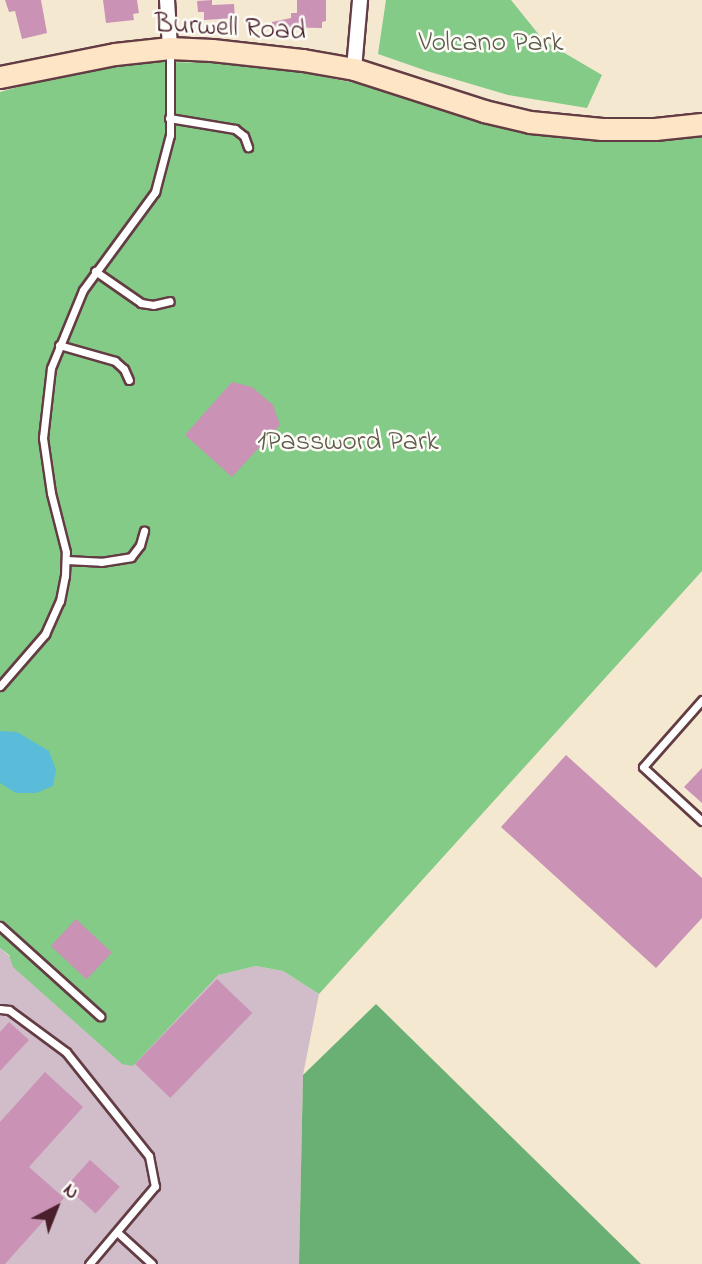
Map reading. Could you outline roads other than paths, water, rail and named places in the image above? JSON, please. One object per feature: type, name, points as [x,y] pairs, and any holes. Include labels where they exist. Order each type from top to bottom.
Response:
[{"type":"main road","name":"Burwell Road","points":[[0,77],[115,54],[170,48],[263,55],[354,69],[484,111],[530,122],[603,129],[654,129],[702,124]]},
{"type":"street","points":[[167,0],[170,48]]},
{"type":"street","points":[[354,69],[360,0]]},
{"type":"lane","points":[[0,686],[45,634],[60,601],[66,560],[43,438],[51,369],[74,306],[95,271],[141,216],[155,192],[167,151],[170,48]]},
{"type":"lane","points":[[169,118],[235,129],[244,136],[248,147]]},
{"type":"lane","points":[[95,271],[141,303],[153,305],[170,300]]},
{"type":"lane","points":[[59,345],[115,361],[124,369],[129,380]]},
{"type":"lane","points":[[66,560],[101,562],[131,556],[140,545],[144,531]]},
{"type":"lane","points":[[702,700],[643,767],[702,821]]},
{"type":"lane","points":[[0,926],[100,1016]]},
{"type":"lane","points":[[0,1009],[9,1010],[66,1052],[149,1157],[155,1186],[89,1264]]},
{"type":"lane","points":[[117,1232],[152,1264]]},
{"type":"water","points":[[0,731],[17,732],[49,751],[56,770],[53,786],[36,793],[16,793],[0,783]]},
{"type":"park label","name":"Volcano Park","points":[[491,44]]},
{"type":"park label","name":"1Password Park","points":[[348,443]]}]
